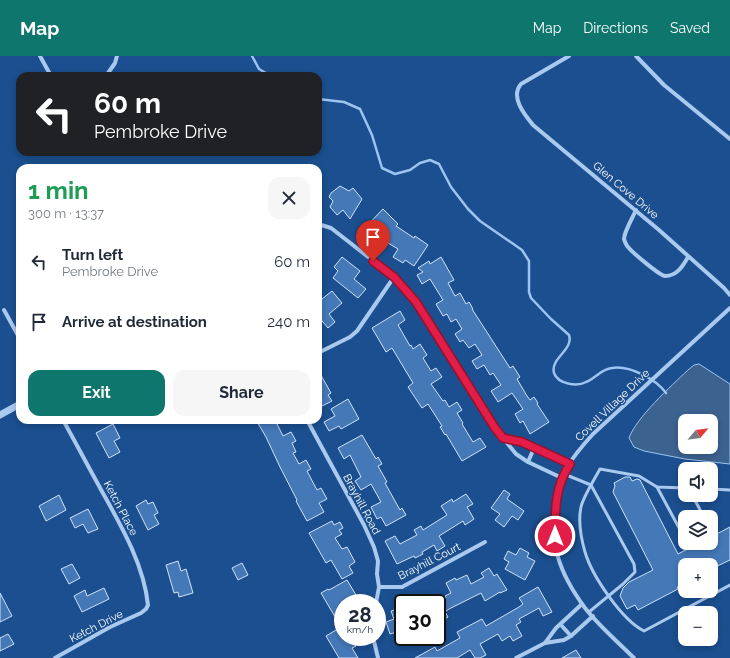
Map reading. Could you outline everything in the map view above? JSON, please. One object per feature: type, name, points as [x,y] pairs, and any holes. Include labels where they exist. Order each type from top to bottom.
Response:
[{"type":"street","points":[[40,56],[49,72]]},
{"type":"street","points":[[109,72],[115,63],[117,56]]},
{"type":"street","name":"Glen Cove Drive","points":[[569,56],[521,84],[518,88],[517,96],[519,105],[524,114],[533,125],[636,210],[730,295]]},
{"type":"street","points":[[636,56],[664,85],[730,139]]},
{"type":"street","points":[[636,210],[624,235],[624,241],[628,247],[657,272],[665,276],[675,273],[681,269],[688,257]]},
{"type":"street","points":[[322,225],[330,228],[394,277],[416,302],[495,428],[516,454],[528,462],[563,476]]},
{"type":"street","points":[[322,351],[350,337],[357,331],[394,277]]},
{"type":"street","name":"Covell Village Drive","points":[[634,658],[582,604],[568,580],[558,557],[555,536],[555,510],[558,489],[563,476],[576,453],[593,434],[730,308]]},
{"type":"street","points":[[4,310],[16,332]]},
{"type":"street","points":[[0,415],[16,406]]},
{"type":"street","name":"Ketch Place","points":[[65,424],[133,550],[141,573],[147,598],[148,605],[146,609]]},
{"type":"street","name":"Brayhill Road","points":[[309,424],[364,525],[374,547],[378,561],[377,594]]},
{"type":"street","points":[[503,438],[522,442],[570,464]]},
{"type":"street","points":[[528,462],[534,448]]},
{"type":"street","name":"Brayhill Court","points":[[378,587],[402,587],[485,542]]},
{"type":"street","points":[[545,643],[556,628],[582,604]]},
{"type":"street","name":"Ketch Drive","points":[[55,658],[110,627],[141,613],[146,609]]},
{"type":"street","points":[[516,658],[545,643],[564,640],[571,636],[593,616]]},
{"type":"street","points":[[561,625],[571,636]]},
{"type":"street","points":[[375,646],[378,658]]},
{"type":"lane","points":[[678,488],[657,487],[639,476],[600,469],[581,506],[580,531],[585,553],[595,574],[616,607],[636,627],[644,631],[730,585]]},
{"type":"lane","points":[[563,476],[591,485],[634,564],[635,572],[589,612]]},
{"type":"lane","points":[[657,487],[678,526]]},
{"type":"lane","points":[[718,489],[730,490]]},
{"type":"water","points":[[699,364],[730,384],[730,464],[685,459],[644,451],[634,447],[629,438],[646,412],[694,365]]},
{"type":"building","points":[[340,186],[349,191],[353,188],[362,199],[350,219],[343,210],[337,215],[330,207],[333,201],[329,197],[331,193]]},
{"type":"building","points":[[383,209],[398,224],[396,226],[428,245],[414,266],[405,260],[403,263],[393,257],[398,249],[375,233],[369,239],[361,232]]},
{"type":"building","points":[[342,257],[360,271],[354,279],[366,289],[358,298],[333,278],[338,271],[334,267]]},
{"type":"building","points":[[441,257],[454,280],[448,283],[455,296],[460,293],[466,304],[469,302],[510,368],[513,366],[520,377],[517,379],[527,396],[530,400],[534,397],[549,422],[530,434],[523,421],[520,423],[515,414],[523,409],[512,393],[498,402],[491,391],[501,385],[493,373],[490,375],[484,365],[477,369],[472,361],[482,355],[475,344],[469,348],[463,340],[460,342],[455,334],[462,329],[456,319],[451,322],[447,314],[443,316],[436,304],[443,300],[430,279],[422,284],[417,275],[423,272],[418,268],[429,261],[430,264]]},
{"type":"building","points":[[332,291],[342,303],[329,314],[335,322],[328,328],[322,321],[322,299]]},
{"type":"building","points":[[400,311],[405,320],[398,325],[410,346],[411,345],[413,349],[420,344],[427,355],[423,358],[431,371],[436,368],[442,377],[431,384],[449,407],[457,402],[462,410],[457,413],[473,442],[480,438],[486,447],[462,461],[446,434],[445,435],[440,427],[442,426],[428,404],[422,408],[408,387],[413,383],[392,348],[386,352],[372,328]]},
{"type":"building","points":[[322,377],[331,393],[328,395],[332,401],[322,406]]},
{"type":"building","points":[[348,399],[359,419],[341,429],[339,426],[329,431],[324,422],[335,416],[331,409]]},
{"type":"building","points":[[113,424],[120,438],[114,441],[120,452],[109,458],[96,433]]},
{"type":"building","points":[[258,424],[277,424],[283,436],[291,432],[296,441],[292,443],[296,452],[293,453],[299,464],[306,460],[311,469],[307,471],[317,490],[321,488],[327,499],[319,503],[324,512],[307,521]]},
{"type":"building","points":[[362,435],[376,459],[378,457],[382,464],[378,466],[387,482],[385,483],[400,510],[402,508],[406,515],[386,526],[381,517],[377,519],[371,507],[381,502],[371,484],[361,490],[355,481],[361,477],[350,455],[344,459],[338,448]]},
{"type":"building","points":[[625,477],[630,477],[632,481],[637,479],[640,480],[678,554],[686,550],[718,550],[718,533],[730,527],[730,560],[718,566],[718,558],[678,558],[678,589],[638,610],[635,605],[627,609],[620,596],[623,588],[629,582],[653,570],[613,492],[615,486],[614,483]]},
{"type":"building","points":[[504,490],[510,494],[507,499],[524,511],[518,520],[512,516],[504,527],[495,520],[500,514],[491,508]]},
{"type":"building","points":[[466,494],[473,504],[467,507],[474,519],[465,525],[463,521],[439,536],[445,546],[437,551],[434,545],[422,552],[423,554],[415,558],[414,556],[397,564],[385,541],[395,536],[400,544],[417,535],[414,530],[421,526],[423,530],[447,515],[441,506],[452,499],[453,502]]},
{"type":"building","points":[[59,495],[66,510],[46,521],[39,506]]},
{"type":"building","points":[[146,500],[148,504],[153,502],[158,513],[154,515],[159,524],[148,530],[136,506]]},
{"type":"building","points":[[88,509],[98,529],[88,533],[83,524],[75,528],[70,518]]},
{"type":"building","points":[[332,521],[334,525],[340,522],[343,528],[339,530],[342,534],[335,538],[342,549],[347,547],[355,562],[349,566],[353,573],[342,579],[331,560],[326,563],[309,533]]},
{"type":"building","points":[[520,548],[529,553],[527,557],[535,561],[525,580],[505,569],[509,562],[504,559],[508,551],[516,555]]},
{"type":"building","points":[[178,561],[181,571],[186,569],[193,593],[179,597],[178,592],[174,593],[166,565]]},
{"type":"building","points":[[242,563],[248,575],[238,580],[232,568]]},
{"type":"building","points":[[72,564],[80,578],[69,584],[61,569]]},
{"type":"building","points":[[489,568],[494,576],[497,574],[507,590],[500,592],[485,601],[481,593],[446,611],[446,596],[451,593],[446,583],[455,578],[456,580],[467,575],[471,584],[484,577],[481,573]]},
{"type":"building","points":[[347,580],[355,594],[334,594],[334,615],[321,593],[328,589],[329,590]]},
{"type":"building","points":[[538,587],[552,612],[543,616],[539,608],[519,619],[521,622],[516,625],[522,636],[513,641],[510,636],[502,641],[498,634],[480,644],[486,655],[480,658],[475,658],[470,650],[457,658],[415,658],[435,647],[437,651],[460,638],[457,632],[482,619],[486,626],[519,607],[523,604],[519,598]]},
{"type":"building","points":[[104,588],[109,599],[82,612],[74,596],[85,590],[87,596]]},
{"type":"building","points":[[0,593],[12,616],[0,622]]},
{"type":"building","points":[[394,610],[394,619],[391,611]]},
{"type":"building","points":[[394,619],[394,633],[390,634],[386,622]]},
{"type":"building","points":[[334,631],[334,646],[356,646],[352,648],[358,658],[339,658],[326,636]]},
{"type":"building","points":[[8,634],[14,644],[0,651],[0,638]]},
{"type":"building","points":[[576,650],[581,658],[562,658]]},
{"type":"waterway","points":[[252,56],[259,69],[264,72]]},
{"type":"waterway","points":[[322,99],[344,102],[360,109],[372,135],[382,168],[395,174],[410,170],[420,163],[430,160],[439,164],[451,187],[468,209],[480,221],[522,250],[529,261],[529,292],[531,298],[569,335],[570,340],[568,345],[555,363],[554,373],[559,380],[568,384],[582,384],[605,370],[619,368],[642,374],[656,383],[666,393]]},
{"type":"route","points":[[373,261],[394,277],[416,302],[495,428],[503,438],[522,442],[570,464],[565,471],[558,489],[555,510],[555,536]]}]
